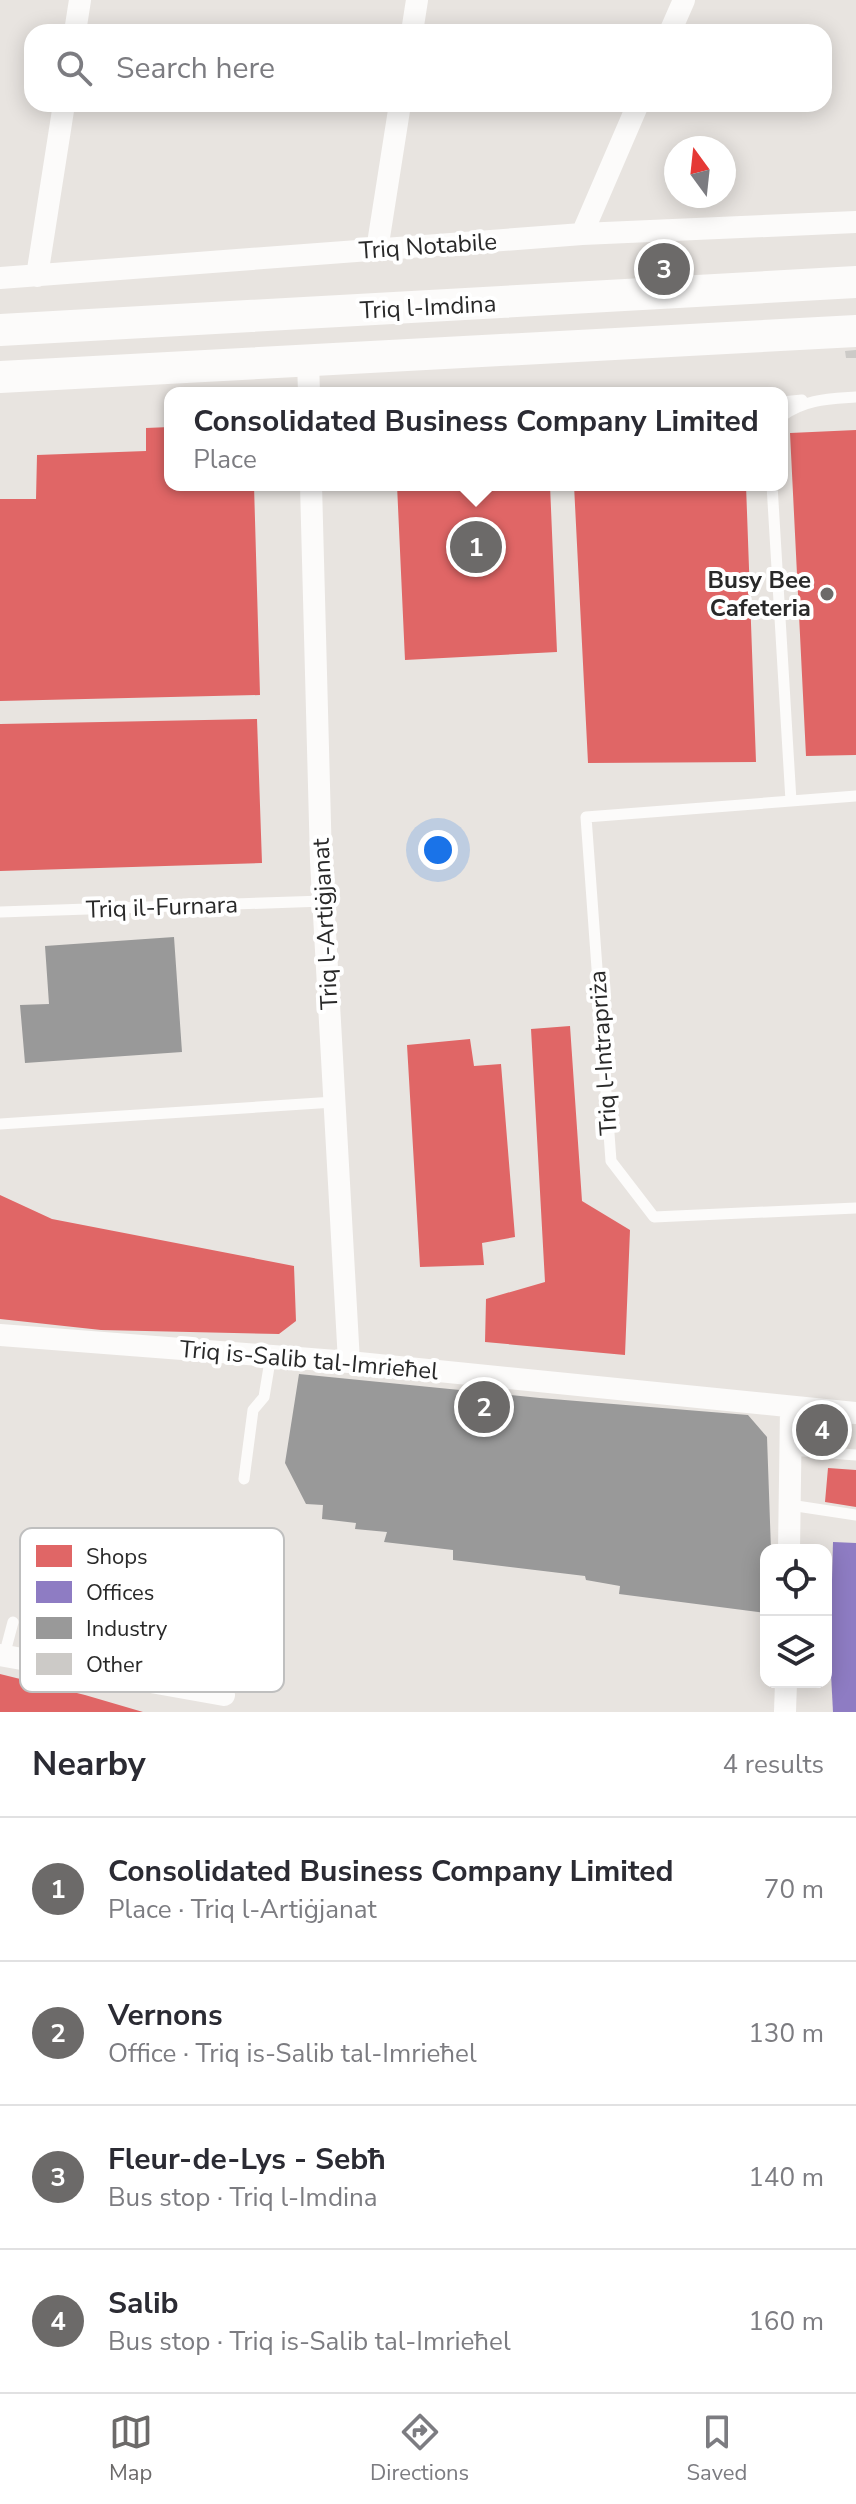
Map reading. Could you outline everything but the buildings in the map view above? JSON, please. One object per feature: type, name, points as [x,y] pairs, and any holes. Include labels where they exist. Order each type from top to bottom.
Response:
[{"type":"main road","name":"Triq l-Imdina","points":[[0,330],[856,282]]},
{"type":"main road","name":"Triq l-Imdina","points":[[0,377],[856,331]]},
{"type":"street","points":[[76,24],[80,0]]},
{"type":"street","points":[[413,24],[417,0]]},
{"type":"street","points":[[674,24],[684,0]]},
{"type":"street","points":[[37,276],[63,112]]},
{"type":"street","points":[[377,250],[399,112]]},
{"type":"street","points":[[582,234],[635,112]]},
{"type":"street","name":"Triq Notabile","points":[[0,278],[582,234],[856,222]]},
{"type":"street","points":[[308,361],[309,387]]},
{"type":"street","name":"Triq l-Artiġjanat","points":[[311,491],[324,901],[349,1362]]},
{"type":"street","name":"Triq is-Salib tal-Imrieħel","points":[[0,1335],[349,1362],[791,1409],[856,1413]]},
{"type":"street","points":[[789,1544],[791,1409]]},
{"type":"street","points":[[785,1712],[786,1688]]},
{"type":"street","points":[[207,1692],[224,1695]]},
{"type":"lane","points":[[788,402],[856,397]]},
{"type":"lane","points":[[788,411],[819,399]]},
{"type":"lane","points":[[772,491],[791,801],[856,796]]},
{"type":"lane","name":"Triq l-Intrapriża","points":[[791,801],[586,817],[611,1161],[654,1217],[856,1208]]},
{"type":"lane","name":"Triq il-Furnara","points":[[0,912],[324,901]]},
{"type":"lane","points":[[0,1124],[334,1102]]},
{"type":"lane","points":[[244,1479],[253,1410],[264,1397],[271,1355]]},
{"type":"lane","points":[[791,1450],[856,1455]]},
{"type":"lane","points":[[790,1505],[856,1515]]},
{"type":"lane","points":[[2,1656],[13,1622]]},
{"type":"place","name":"Fleur-de-Lys - Sebħ","points":[[664,269]]},
{"type":"place","name":"Consolidated Business Company Limited","points":[[476,547]]},
{"type":"place","name":"Busy Bee Cafeteria","points":[[827,594]]},
{"type":"place","name":"Vernons","points":[[484,1407]]},
{"type":"place","name":"Salib","points":[[822,1430]]}]
